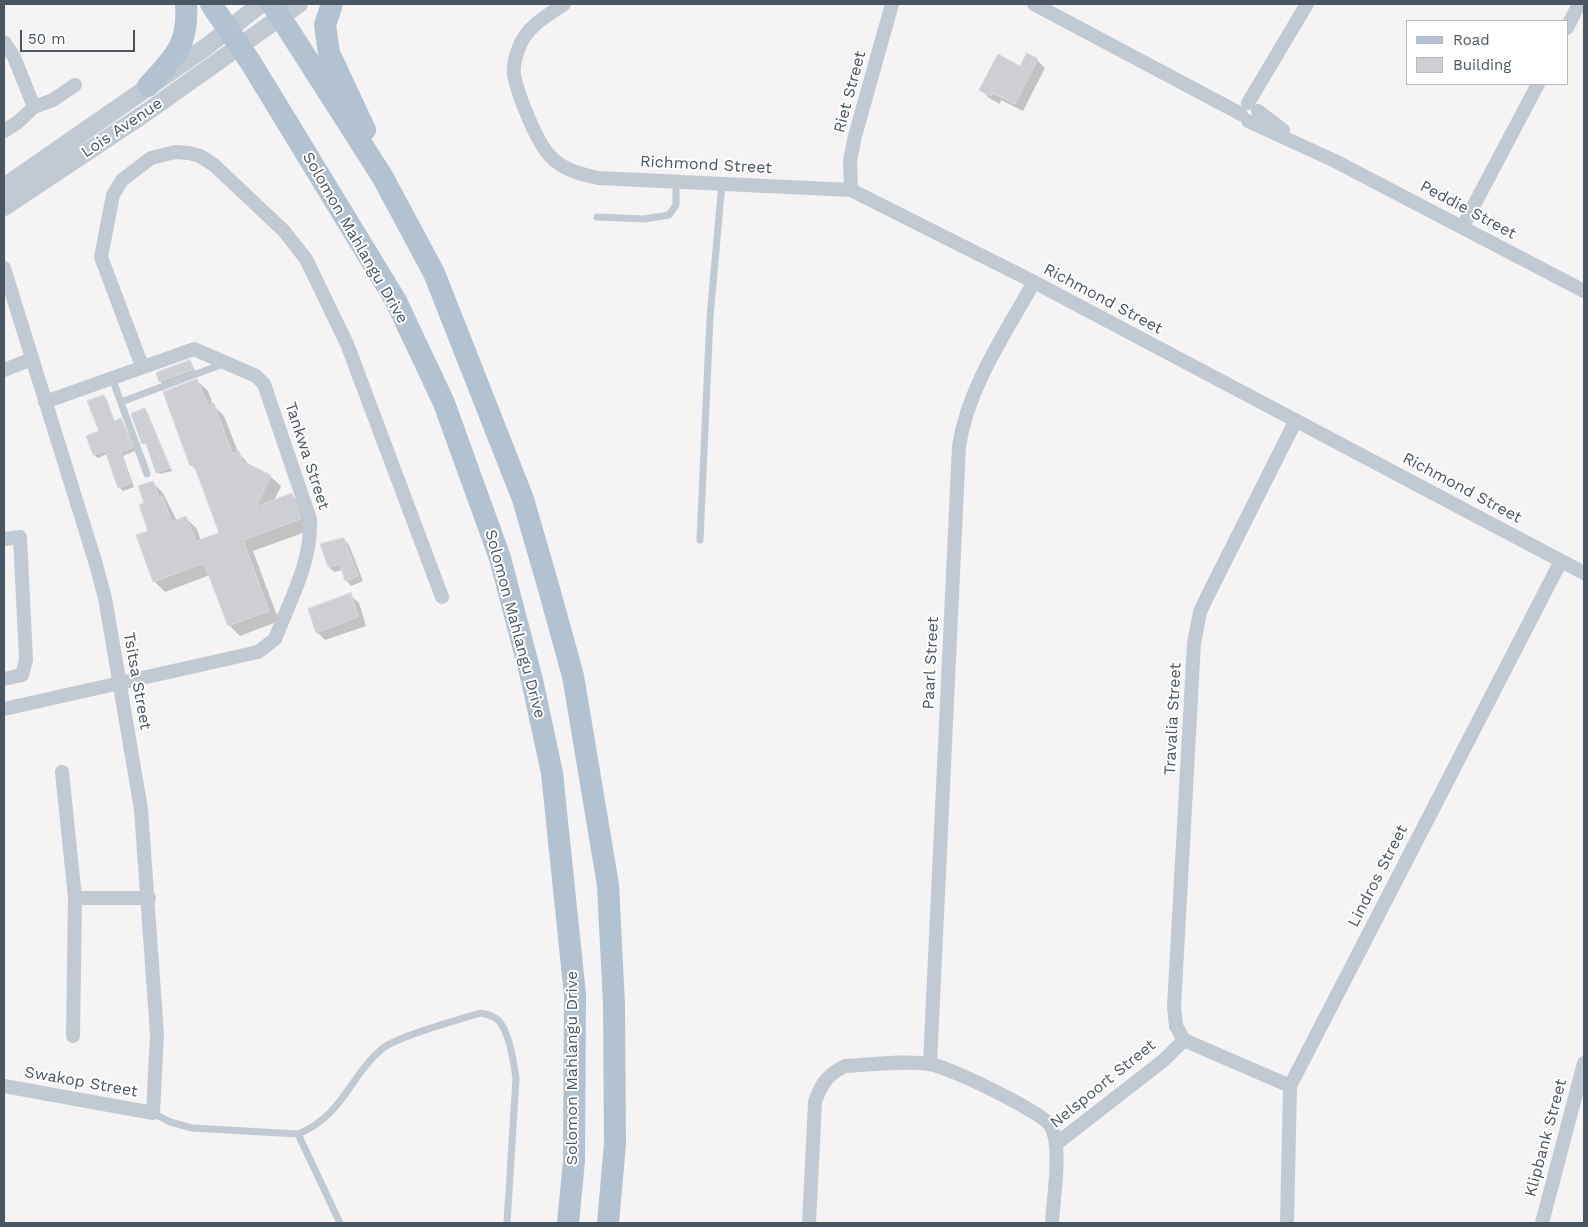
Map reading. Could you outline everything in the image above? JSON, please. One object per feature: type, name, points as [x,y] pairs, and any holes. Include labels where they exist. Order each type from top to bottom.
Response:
[{"type":"main road","points":[[148,86],[178,55],[186,30],[186,4]]},
{"type":"main road","name":"Solomon Mahlangu Drive","points":[[211,4],[396,301],[444,404],[500,558],[532,680],[552,773],[575,995],[574,1161],[568,1223]]},
{"type":"main road","points":[[332,4],[325,25],[329,52],[357,110],[382,176]]},
{"type":"main road","points":[[276,10],[382,176],[434,273],[524,500],[573,676],[608,885],[614,1005],[615,1144],[608,1223]]},
{"type":"street","points":[[233,37],[261,4]]},
{"type":"street","points":[[233,37],[276,10],[299,4]]},
{"type":"street","name":"Richmond Street","points":[[564,4],[536,23],[525,36],[514,62],[514,74],[541,142],[550,156],[573,172],[598,178],[851,190],[1034,282],[1584,573]]},
{"type":"street","name":"Riet Street","points":[[851,190],[850,161],[855,136],[892,4]]},
{"type":"street","name":"Peddie Street","points":[[1034,4],[1190,86],[1211,100],[1249,110],[1335,161],[1464,226],[1584,291]]},
{"type":"street","points":[[1249,110],[1307,4]]},
{"type":"street","points":[[1568,26],[1579,4]]},
{"type":"street","name":"Lois Avenue","points":[[4,187],[206,47],[233,37]]},
{"type":"street","name":"Lois Avenue","points":[[4,207],[137,119],[233,37]]},
{"type":"street","points":[[4,42],[14,57],[34,107]]},
{"type":"street","points":[[4,130],[18,122],[34,107],[52,100],[75,85]]},
{"type":"street","points":[[1464,226],[1537,85]]},
{"type":"street","points":[[142,366],[101,257],[109,214],[114,195],[122,180],[130,173],[151,158],[175,152],[189,153],[200,156],[214,165],[284,231],[306,259],[347,344],[442,597]]},
{"type":"street","name":"Tsitsa Street","points":[[4,268],[96,561],[105,598],[141,809],[149,898],[157,1035],[153,1112]]},
{"type":"street","name":"Paarl Street","points":[[930,1064],[960,441],[966,413],[975,390],[1034,282]]},
{"type":"street","name":"Tankwa Street","points":[[4,709],[258,652],[267,647],[275,640],[307,558],[311,538],[310,519],[264,384],[256,376],[194,348],[45,402]]},
{"type":"street","points":[[4,370],[32,359]]},
{"type":"street","name":"Travalia Street","points":[[1184,1040],[1176,1026],[1174,1007],[1194,643],[1207,597],[1296,420]]},
{"type":"street","points":[[4,539],[20,537],[26,660],[22,675],[4,679]]},
{"type":"street","name":"Lindros Street","points":[[1286,1223],[1290,1086],[1561,561]]},
{"type":"street","points":[[62,772],[75,898],[73,1036]]},
{"type":"street","points":[[75,898],[149,898]]},
{"type":"street","points":[[1184,1040],[1290,1086]]},
{"type":"street","name":"Nelspoort Street","points":[[809,1223],[816,1102],[820,1086],[836,1071],[845,1066],[930,1064],[1012,1099],[1038,1114],[1050,1126],[1056,1144],[1164,1060],[1184,1040]]},
{"type":"street","name":"Klipbank Street","points":[[1542,1223],[1584,1062]]},
{"type":"street","name":"Swakop Street","points":[[4,1086],[153,1112]]},
{"type":"street","points":[[1052,1223],[1056,1144]]},
{"type":"lane","points":[[597,217],[644,219],[669,215],[676,205],[676,181]]},
{"type":"lane","points":[[700,540],[710,317],[722,184]]},
{"type":"lane","points":[[121,402],[226,363]]},
{"type":"lane","points":[[112,378],[147,474]]},
{"type":"lane","points":[[153,1112],[170,1122],[192,1128],[298,1134],[313,1128],[330,1115],[386,1046],[480,1013],[492,1016],[502,1026],[514,1060],[516,1080],[507,1223]]},
{"type":"lane","points":[[298,1134],[340,1223]]},
{"type":"building","points":[[1027,53],[1038,59],[1015,104],[993,93],[991,96],[979,90],[998,54],[1020,66]]},
{"type":"building","points":[[190,360],[194,369],[159,382],[156,373]]},
{"type":"building","points":[[197,379],[208,406],[214,403],[232,454],[239,451],[242,461],[271,475],[256,507],[292,493],[301,519],[243,540],[269,611],[228,626],[204,563],[153,582],[136,535],[148,531],[139,505],[144,503],[138,486],[153,481],[159,497],[162,496],[172,522],[186,516],[196,541],[219,533],[194,465],[190,466],[163,392]]},
{"type":"building","points":[[104,395],[114,421],[121,418],[132,448],[120,452],[131,483],[118,488],[105,451],[93,455],[86,436],[99,431],[87,401]]},
{"type":"building","points":[[145,408],[170,468],[156,473],[146,443],[142,444],[131,414]]},
{"type":"building","points":[[344,538],[358,576],[345,581],[340,564],[328,567],[320,544]]},
{"type":"building","points":[[351,593],[358,617],[316,633],[308,609]]}]
